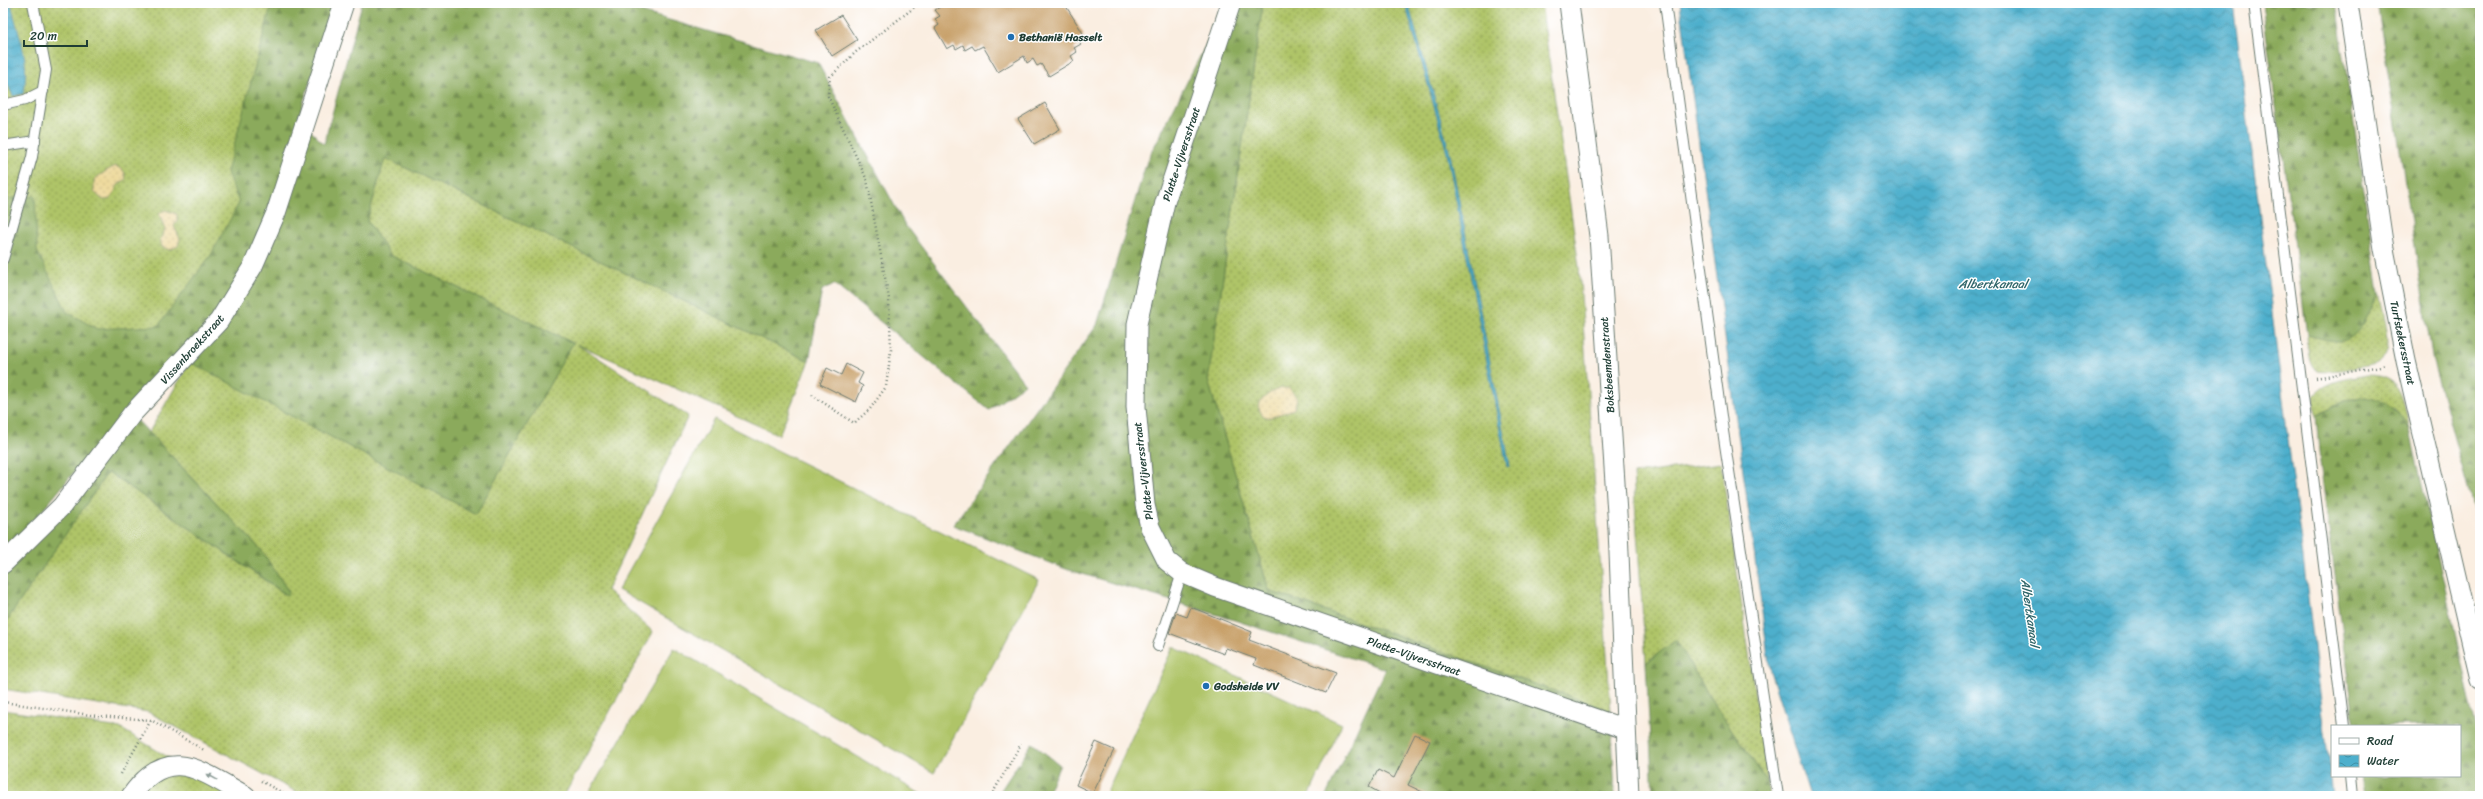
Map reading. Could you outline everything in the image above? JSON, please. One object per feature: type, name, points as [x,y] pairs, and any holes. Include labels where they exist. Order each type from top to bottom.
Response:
[{"type":"street","name":"Vissenbroekstraat","points":[[3,564],[62,506],[132,414],[219,321],[253,266],[276,212],[344,3]]},
{"type":"street","name":"Platte-Vijversstraat","points":[[1232,3],[1165,202],[1137,324],[1136,407],[1145,505],[1150,527],[1157,545],[1167,561],[1182,573],[1223,590],[1625,729]]},
{"type":"street","name":"Boksbeemdenstraat","points":[[1569,3],[1599,236],[1618,529],[1625,729]]},
{"type":"street","name":"Turfstekersstraat","points":[[2348,3],[2383,241],[2406,362],[2480,679]]},
{"type":"street","points":[[1625,729],[1629,796]]},
{"type":"street","points":[[131,796],[138,785],[154,772],[171,765],[193,766],[246,796]]},
{"type":"lane","points":[[3,259],[35,141],[46,70],[33,3]]},
{"type":"lane","points":[[1666,3],[1723,431],[1778,796]]},
{"type":"lane","points":[[2254,3],[2344,725]]},
{"type":"lane","points":[[3,105],[25,100],[43,91]]},
{"type":"lane","points":[[3,146],[35,141]]},
{"type":"lane","points":[[1158,646],[1182,573]]},
{"type":"lane","points":[[2350,777],[2352,796]]},
{"type":"path","points":[[812,395],[854,423],[870,409],[886,387],[891,350],[888,299],[867,180],[828,96],[830,77],[856,52],[920,3]]},
{"type":"path","points":[[2302,380],[2406,362]]},
{"type":"path","points":[[3,702],[97,716],[151,720],[121,775]]},
{"type":"path","points":[[991,796],[1021,744]]},
{"type":"green space","points":[[3,3],[337,3],[297,118],[134,394],[3,379]]},
{"type":"green space","points":[[272,3],[337,3],[298,118],[324,144],[362,3],[610,3],[818,63],[905,225],[1025,384],[989,410],[834,284],[822,290],[809,361],[385,158],[367,221],[390,255],[573,343],[476,514],[190,362],[131,403],[43,510],[3,554],[3,199],[35,196],[37,251],[67,312],[97,329],[158,326],[211,255],[239,203],[227,172]]},
{"type":"green space","points":[[1227,3],[1263,3],[1208,380],[1269,591],[1611,711],[1615,796],[1326,796],[1385,669],[1228,618],[1066,569],[953,525],[1097,325],[1147,161]]},
{"type":"green space","points":[[1263,3],[1541,3],[1579,267],[1611,711],[1269,591],[1208,380]]},
{"type":"green space","points":[[2262,3],[2336,3],[2379,293],[2364,323],[2353,336],[2346,340],[2330,340],[2307,335]]},
{"type":"green space","points":[[2377,3],[2480,3],[2480,533],[2433,362]]},
{"type":"green space","points":[[385,158],[809,361],[779,435],[577,344],[688,416],[607,590],[653,632],[564,796],[304,796],[148,712],[3,689],[3,626],[108,472],[286,595],[289,592],[261,550],[149,432],[190,362],[476,514],[573,343],[390,255],[367,221]]},
{"type":"green space","points":[[2379,293],[2386,322],[2388,339],[2387,351],[2383,357],[2374,364],[2352,368],[2325,371],[2314,368],[2309,357],[2307,335],[2340,341],[2362,325]]},
{"type":"green space","points":[[2367,375],[2379,376],[2395,385],[2403,401],[2410,431],[2395,409],[2365,396],[2345,401],[2316,416],[2314,396],[2319,391],[2331,383]]},
{"type":"green space","points":[[2365,396],[2381,401],[2392,408],[2401,417],[2410,431],[2480,745],[2480,796],[2364,796],[2361,777],[2461,777],[2461,725],[2355,725],[2320,462],[2316,416],[2345,401]]},
{"type":"green space","points":[[134,417],[261,550],[289,592],[287,595],[108,472],[3,626],[3,573]]},
{"type":"green space","points":[[714,419],[1039,580],[934,773],[618,590]]},
{"type":"green space","points":[[1721,463],[1768,783],[1710,698],[1676,640],[1646,663],[1633,474]]},
{"type":"green space","points":[[1676,640],[1710,698],[1768,783],[1770,796],[1653,796],[1646,663]]},
{"type":"green space","name":"Godsheide VV","points":[[1173,647],[1342,724],[1309,796],[1105,796]]},
{"type":"green space","points":[[674,648],[924,796],[587,796]]},
{"type":"green space","points":[[3,710],[120,728],[232,796],[3,796]]},
{"type":"green space","points":[[1032,743],[1060,765],[1046,796],[997,796]]},
{"type":"sand","points":[[116,166],[124,171],[126,179],[118,185],[111,199],[103,200],[94,192],[94,180],[104,172]]},
{"type":"sand","points":[[165,210],[177,214],[177,221],[174,226],[180,239],[178,246],[170,250],[162,247],[160,240],[165,229],[159,214]]},
{"type":"sand","points":[[1289,388],[1297,398],[1294,409],[1269,418],[1262,415],[1258,406],[1267,395],[1275,390]]},
{"type":"water","points":[[3,3],[11,3],[25,59],[25,81],[23,94],[13,96],[3,73]]},
{"type":"water","points":[[1405,3],[1408,3],[1450,153],[1510,466],[1507,467],[1447,153]]},
{"type":"water","name":"Albertkanaal","points":[[1680,3],[2233,3],[2333,796],[1810,796],[1770,671]]},
{"type":"building","name":"Bethanië Hasselt","points":[[947,3],[1064,3],[1084,35],[1078,39],[1081,44],[1074,48],[1077,52],[1071,56],[1074,61],[1049,76],[1041,64],[1037,66],[1033,59],[1027,63],[1024,56],[998,72],[983,46],[975,50],[972,46],[965,50],[963,45],[956,49],[954,45],[947,49],[935,28],[939,25],[935,19],[940,16],[935,10]]},
{"type":"building","points":[[841,15],[857,40],[832,56],[816,30]]},
{"type":"building","points":[[1045,103],[1060,129],[1034,144],[1018,119]]},
{"type":"building","points":[[846,364],[863,373],[858,383],[863,386],[856,402],[820,384],[827,368],[841,375]]},
{"type":"building","name":"Godsheide VV","points":[[1191,607],[1252,632],[1249,640],[1336,673],[1326,693],[1254,665],[1256,659],[1226,648],[1224,654],[1169,633],[1176,613],[1187,617]]},
{"type":"building","points":[[1415,734],[1430,741],[1408,785],[1431,796],[1385,796],[1369,787],[1378,770],[1394,778]]},
{"type":"building","points":[[1096,742],[1114,750],[1093,793],[1076,785]]},
{"type":"place","name":"Bethanië Hasselt","points":[[1011,37]]},
{"type":"place","name":"Godsheide VV","points":[[1206,686]]}]
